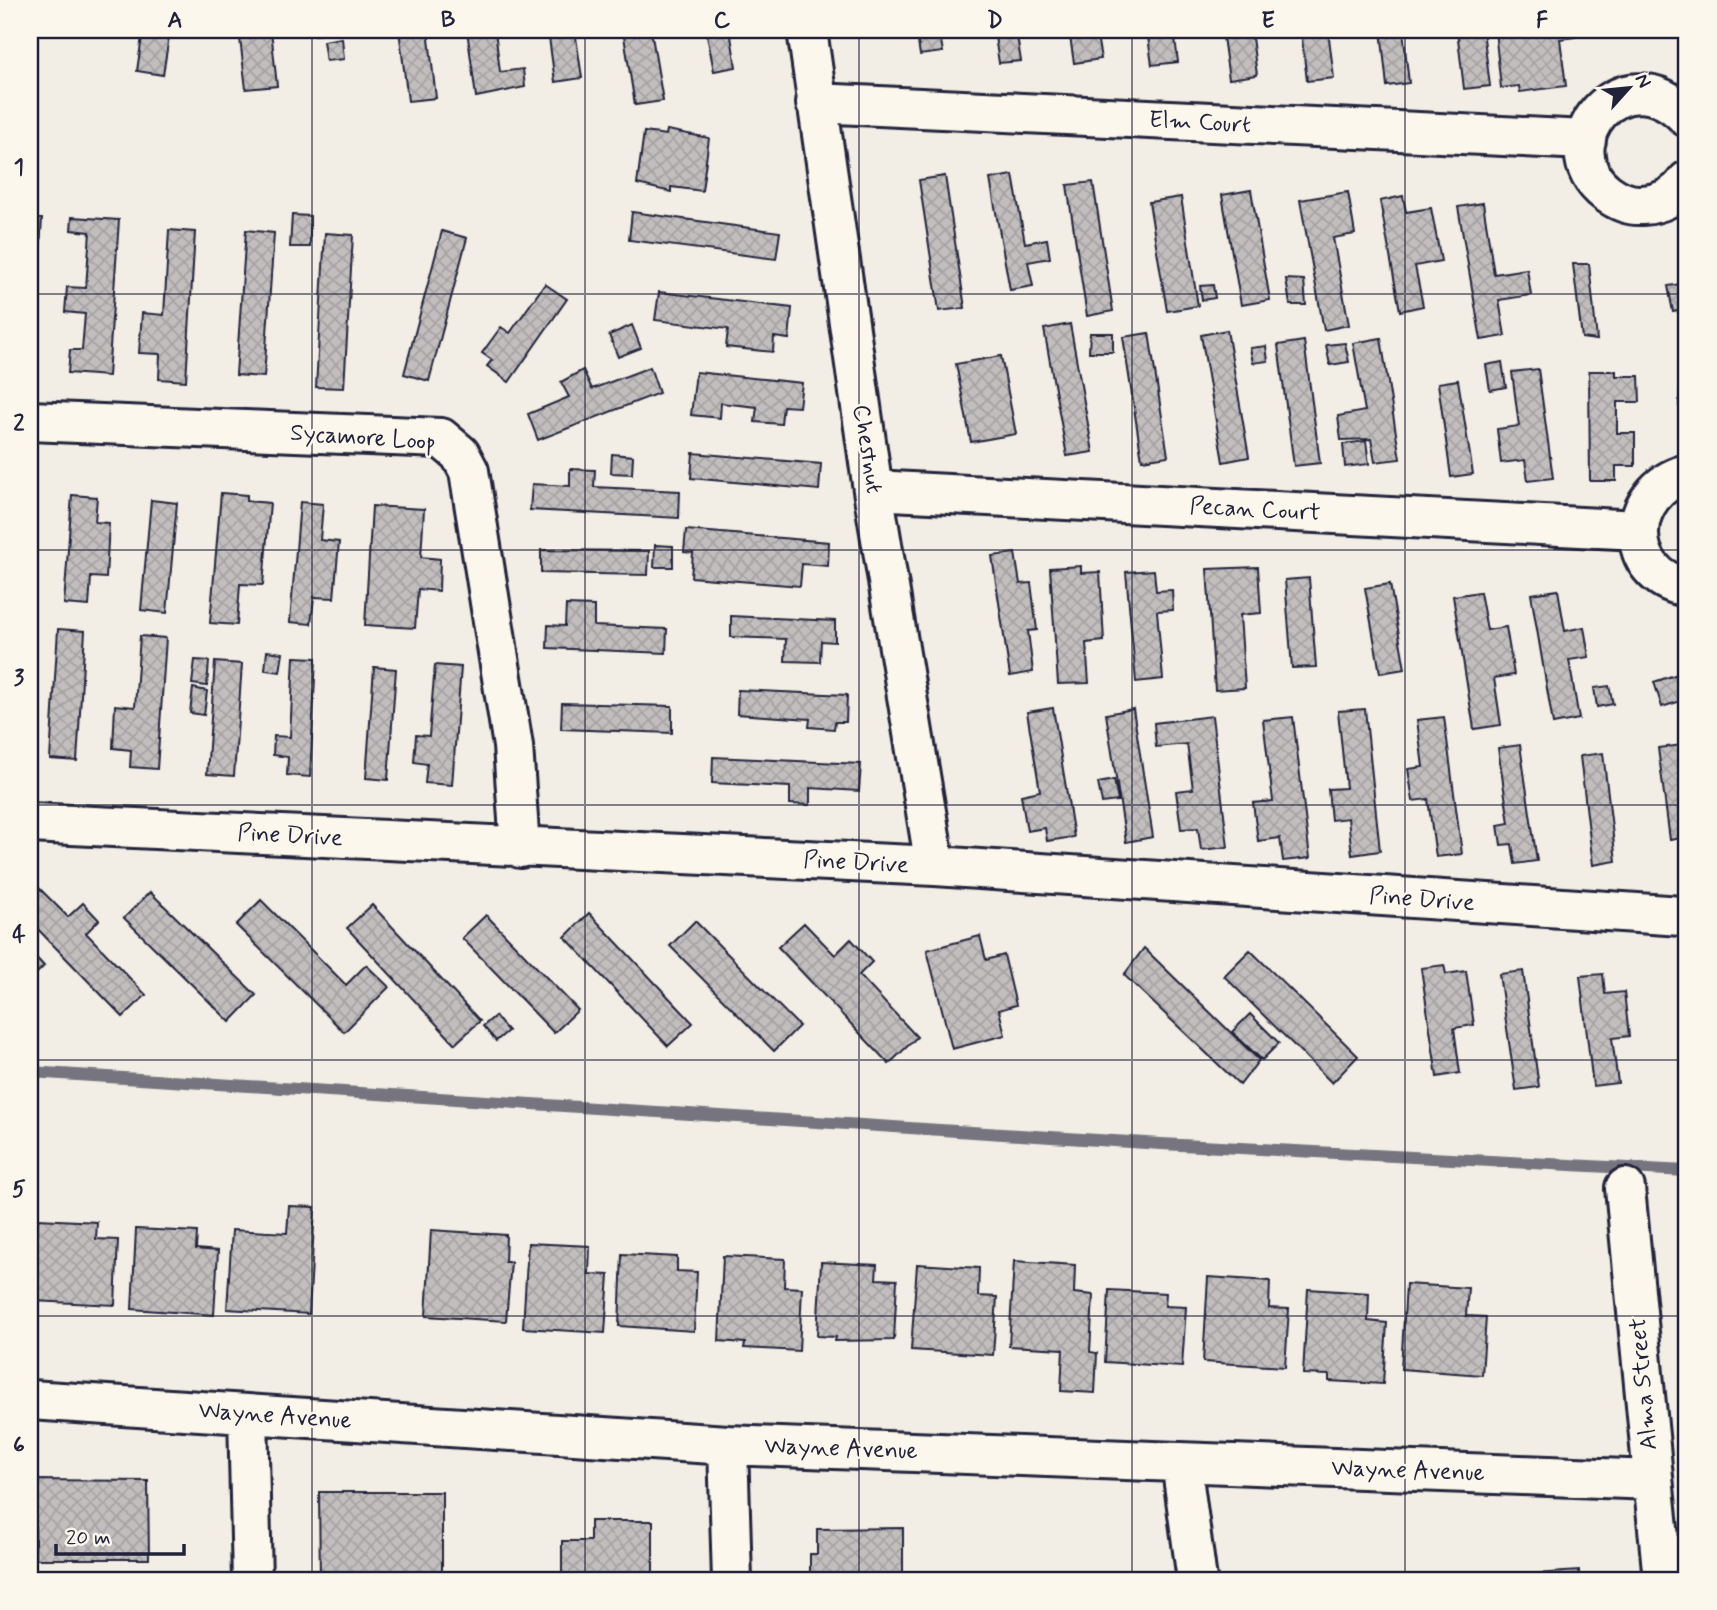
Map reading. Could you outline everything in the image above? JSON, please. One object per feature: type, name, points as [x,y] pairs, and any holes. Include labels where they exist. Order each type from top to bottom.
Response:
[{"type":"street","name":"Chestnut","points":[[807,30],[873,490],[935,866]]},
{"type":"street","points":[[1687,117],[1674,103],[1657,94],[1638,92],[1620,96],[1604,107],[1591,122],[1585,158],[1591,175],[1616,200],[1633,206],[1651,205],[1668,199],[1687,181]]},
{"type":"street","name":"Elm Court","points":[[816,103],[1586,140]]},
{"type":"street","name":"Sycamore Loop","points":[[30,421],[441,438],[460,454],[469,471],[513,746],[520,848]]},
{"type":"street","points":[[1687,474],[1668,480],[1652,493],[1642,510],[1638,530],[1641,548],[1649,564],[1661,577],[1687,587]]},
{"type":"street","name":"Pecan Court","points":[[873,490],[1638,530]]},
{"type":"street","name":"Pine Drive","points":[[30,823],[935,866],[1686,916]]},
{"type":"street","name":"Alma Street","points":[[1625,1188],[1662,1580]]},
{"type":"street","name":"Wayne Avenue","points":[[30,1400],[728,1444],[1653,1480]]},
{"type":"street","points":[[248,1414],[252,1580]]},
{"type":"street","points":[[728,1444],[732,1580]]},
{"type":"street","points":[[1181,1462],[1197,1580]]},
{"type":"building","points":[[143,30],[170,30],[163,75],[137,71]]},
{"type":"building","points":[[239,30],[271,30],[277,86],[246,89]]},
{"type":"building","points":[[314,30],[337,30],[338,32],[315,35]]},
{"type":"building","points":[[399,30],[428,30],[436,98],[408,101]]},
{"type":"building","points":[[467,30],[495,30],[500,72],[523,69],[525,87],[476,97]]},
{"type":"building","points":[[519,30],[535,30],[536,37],[521,39]]},
{"type":"building","points":[[548,30],[575,30],[582,78],[555,82]]},
{"type":"building","points":[[623,30],[651,30],[663,101],[635,105]]},
{"type":"building","points":[[706,30],[730,30],[736,67],[714,71]]},
{"type":"building","points":[[916,30],[939,30],[943,52],[920,55]]},
{"type":"building","points":[[994,30],[1016,30],[1021,61],[999,63]]},
{"type":"building","points":[[1069,30],[1096,30],[1101,59],[1074,63]]},
{"type":"building","points":[[1147,30],[1174,30],[1178,62],[1152,65]]},
{"type":"building","points":[[1222,30],[1251,30],[1257,75],[1229,79]]},
{"type":"building","points":[[1301,30],[1328,30],[1334,78],[1307,81]]},
{"type":"building","points":[[1381,30],[1403,30],[1409,83],[1387,86]]},
{"type":"building","points":[[1457,30],[1483,30],[1490,86],[1464,89]]},
{"type":"building","points":[[1495,30],[1574,30],[1575,37],[1560,39],[1566,86],[1520,92],[1519,86],[1501,88]]},
{"type":"building","points":[[342,38],[344,59],[326,61],[323,41]]},
{"type":"building","points":[[667,130],[709,138],[702,191],[671,187],[671,192],[637,184],[644,132],[666,135]]},
{"type":"building","points":[[1013,175],[1025,243],[1047,239],[1050,258],[1028,262],[1033,286],[1010,290],[990,179]]},
{"type":"building","points":[[945,176],[965,308],[939,311],[919,180]]},
{"type":"building","points":[[1093,182],[1113,311],[1087,316],[1067,185]]},
{"type":"building","points":[[1251,190],[1270,300],[1241,305],[1222,195]]},
{"type":"building","points":[[1348,192],[1355,234],[1333,238],[1349,325],[1324,330],[1300,200]]},
{"type":"building","points":[[1403,196],[1406,212],[1431,208],[1441,261],[1415,266],[1423,306],[1400,311],[1380,201]]},
{"type":"building","points":[[1181,197],[1198,306],[1167,311],[1149,202]]},
{"type":"building","points":[[1483,203],[1494,274],[1527,269],[1531,295],[1499,300],[1505,336],[1481,340],[1458,207]]},
{"type":"building","points":[[632,212],[780,232],[776,259],[629,240]]},
{"type":"building","points":[[292,215],[310,216],[310,247],[290,247]]},
{"type":"building","points":[[72,217],[119,220],[108,376],[68,373],[70,350],[82,350],[85,314],[65,312],[67,287],[86,288],[90,232],[71,230]]},
{"type":"building","points":[[30,219],[42,219],[31,375],[30,374]]},
{"type":"building","points":[[169,230],[195,232],[186,381],[159,379],[160,354],[139,353],[142,313],[164,315]]},
{"type":"building","points":[[246,230],[274,233],[264,377],[236,375]]},
{"type":"building","points":[[442,231],[467,238],[429,381],[404,374]]},
{"type":"building","points":[[325,233],[353,235],[344,388],[316,387]]},
{"type":"building","points":[[1573,264],[1589,264],[1597,340],[1582,338]]},
{"type":"building","points":[[1286,279],[1304,280],[1306,305],[1290,305]]},
{"type":"building","points":[[1687,283],[1687,309],[1673,312],[1668,286]]},
{"type":"building","points":[[545,284],[567,299],[509,382],[487,366],[492,360],[482,353],[501,327],[510,333]]},
{"type":"building","points":[[1213,285],[1215,298],[1202,300],[1200,286]]},
{"type":"building","points":[[659,292],[792,308],[789,339],[774,337],[773,352],[726,347],[728,329],[655,320]]},
{"type":"building","points":[[1070,324],[1093,452],[1067,456],[1044,329]]},
{"type":"building","points":[[632,325],[641,348],[618,357],[609,335]]},
{"type":"building","points":[[1227,330],[1249,457],[1223,462],[1201,335]]},
{"type":"building","points":[[1090,333],[1113,333],[1113,352],[1089,352]]},
{"type":"building","points":[[1149,333],[1168,456],[1142,460],[1123,337]]},
{"type":"building","points":[[1381,338],[1400,459],[1375,462],[1371,439],[1341,440],[1338,416],[1365,411],[1353,343]]},
{"type":"building","points":[[1304,341],[1320,463],[1294,466],[1278,345]]},
{"type":"building","points":[[1345,343],[1349,362],[1330,365],[1326,345]]},
{"type":"building","points":[[1266,346],[1268,361],[1253,363],[1250,348]]},
{"type":"building","points":[[1001,356],[1016,434],[971,442],[956,364]]},
{"type":"building","points":[[1502,362],[1506,387],[1490,390],[1486,365]]},
{"type":"building","points":[[650,367],[659,393],[538,440],[528,414],[569,397],[561,382],[583,370],[592,389]]},
{"type":"building","points":[[1538,369],[1553,478],[1528,481],[1525,460],[1501,463],[1497,429],[1519,426],[1512,372]]},
{"type":"building","points":[[1589,371],[1616,371],[1616,376],[1639,376],[1640,402],[1617,402],[1617,433],[1635,433],[1635,466],[1616,466],[1616,481],[1590,481]]},
{"type":"building","points":[[696,372],[802,383],[799,407],[783,406],[781,424],[755,422],[757,407],[721,403],[720,418],[691,415]]},
{"type":"building","points":[[1458,380],[1473,474],[1451,477],[1438,383]]},
{"type":"building","points":[[1680,388],[1687,388],[1687,406],[1679,406]]},
{"type":"building","points":[[1366,441],[1369,464],[1345,467],[1343,444]]},
{"type":"building","points":[[693,453],[821,464],[819,490],[691,478]]},
{"type":"building","points":[[612,454],[633,456],[632,474],[611,473]]},
{"type":"building","points":[[570,469],[595,470],[594,487],[680,491],[679,518],[530,510],[532,484],[570,486]]},
{"type":"building","points":[[221,493],[247,495],[247,501],[270,503],[263,585],[240,584],[237,625],[210,623]]},
{"type":"building","points":[[72,495],[97,497],[95,522],[109,523],[106,578],[91,577],[89,606],[64,604]]},
{"type":"building","points":[[151,500],[177,503],[167,613],[141,610]]},
{"type":"building","points":[[300,502],[323,504],[320,540],[339,542],[334,598],[314,597],[311,624],[290,622]]},
{"type":"building","points":[[372,506],[424,509],[421,557],[440,559],[439,591],[418,589],[415,628],[365,625]]},
{"type":"building","points":[[686,530],[829,542],[828,566],[802,564],[800,586],[691,577],[693,553],[684,552]]},
{"type":"building","points":[[655,545],[673,546],[673,567],[654,567]]},
{"type":"building","points":[[541,550],[649,551],[648,575],[541,573]]},
{"type":"building","points":[[1015,553],[1020,584],[1031,583],[1037,630],[1028,631],[1033,672],[1010,676],[992,556]]},
{"type":"building","points":[[1081,566],[1081,573],[1100,572],[1104,641],[1086,643],[1089,683],[1058,684],[1050,568]]},
{"type":"building","points":[[1258,567],[1261,613],[1240,615],[1245,688],[1215,690],[1207,569]]},
{"type":"building","points":[[1154,570],[1156,591],[1172,590],[1173,610],[1157,611],[1163,679],[1136,682],[1126,572]]},
{"type":"building","points":[[1309,578],[1316,667],[1292,668],[1285,580]]},
{"type":"building","points":[[1390,584],[1405,669],[1380,673],[1365,588]]},
{"type":"building","points":[[1558,590],[1565,631],[1584,627],[1589,657],[1569,660],[1579,719],[1553,724],[1531,594]]},
{"type":"building","points":[[1480,592],[1487,630],[1506,627],[1514,675],[1494,678],[1501,725],[1474,729],[1453,596]]},
{"type":"building","points":[[566,605],[594,606],[594,626],[667,629],[666,653],[547,648],[548,625],[565,626]]},
{"type":"building","points":[[731,616],[835,621],[835,642],[821,641],[820,662],[785,661],[786,639],[731,637]]},
{"type":"building","points":[[58,629],[85,631],[77,761],[50,759]]},
{"type":"building","points":[[140,636],[166,638],[157,769],[130,767],[131,750],[113,748],[115,705],[135,707]]},
{"type":"building","points":[[267,651],[283,653],[280,672],[265,670]]},
{"type":"building","points":[[294,657],[316,658],[310,777],[287,775],[288,757],[273,755],[274,736],[290,737]]},
{"type":"building","points":[[195,660],[209,661],[207,686],[192,684]]},
{"type":"building","points":[[215,662],[242,664],[234,776],[207,774]]},
{"type":"building","points":[[435,665],[461,667],[452,785],[425,783],[427,764],[414,762],[416,735],[429,736]]},
{"type":"building","points":[[374,667],[396,669],[388,780],[366,778]]},
{"type":"building","points":[[1687,671],[1687,699],[1662,707],[1654,682]]},
{"type":"building","points":[[1609,686],[1613,704],[1597,707],[1594,688]]},
{"type":"building","points":[[193,688],[207,691],[204,715],[190,713]]},
{"type":"building","points":[[738,690],[847,695],[846,722],[835,722],[834,729],[809,727],[810,719],[737,714]]},
{"type":"building","points":[[562,703],[672,706],[672,733],[561,729]]},
{"type":"building","points":[[1053,708],[1074,837],[1047,841],[1045,828],[1027,831],[1021,795],[1040,791],[1027,712]]},
{"type":"building","points":[[1133,709],[1153,837],[1126,842],[1106,714]]},
{"type":"building","points":[[1365,709],[1380,851],[1352,855],[1348,818],[1331,820],[1328,789],[1346,788],[1338,711]]},
{"type":"building","points":[[1212,716],[1228,847],[1201,850],[1198,828],[1181,829],[1176,791],[1193,789],[1187,744],[1156,747],[1154,723]]},
{"type":"building","points":[[1293,717],[1310,858],[1283,861],[1280,838],[1258,841],[1253,803],[1273,801],[1263,720]]},
{"type":"building","points":[[1444,717],[1462,854],[1436,857],[1428,799],[1413,801],[1408,769],[1423,767],[1417,720]]},
{"type":"building","points":[[1520,745],[1537,861],[1515,864],[1512,844],[1501,845],[1498,825],[1509,823],[1498,748]]},
{"type":"building","points":[[1682,745],[1687,784],[1687,837],[1670,840],[1658,748]]},
{"type":"building","points":[[1603,753],[1616,861],[1593,865],[1580,756]]},
{"type":"building","points":[[713,757],[861,764],[859,791],[810,788],[810,805],[790,804],[790,787],[712,783]]},
{"type":"building","points":[[1114,780],[1118,801],[1102,803],[1098,783]]},
{"type":"building","points":[[39,888],[68,917],[83,903],[99,920],[86,933],[146,995],[123,1017],[30,921],[30,898]]},
{"type":"building","points":[[150,892],[256,995],[230,1022],[124,918]]},
{"type":"building","points":[[261,900],[346,985],[366,965],[389,987],[344,1032],[236,925]]},
{"type":"building","points":[[372,905],[480,1021],[455,1044],[347,928]]},
{"type":"building","points":[[589,913],[693,1023],[668,1046],[565,937]]},
{"type":"building","points":[[486,915],[578,1010],[554,1033],[462,938]]},
{"type":"building","points":[[695,921],[799,1026],[774,1051],[670,946]]},
{"type":"building","points":[[804,923],[835,955],[851,939],[872,962],[859,975],[917,1037],[889,1064],[778,947]]},
{"type":"building","points":[[980,936],[986,960],[1004,955],[1016,1005],[999,1010],[1005,1035],[952,1049],[927,950]]},
{"type":"building","points":[[1144,948],[1259,1060],[1240,1085],[1124,975]]},
{"type":"building","points":[[1250,950],[1358,1056],[1332,1083],[1224,976]]},
{"type":"building","points":[[30,951],[44,966],[30,980]]},
{"type":"building","points":[[1444,965],[1446,974],[1466,971],[1474,1025],[1454,1028],[1460,1073],[1437,1077],[1421,968]]},
{"type":"building","points":[[1523,971],[1539,1087],[1516,1090],[1499,974]]},
{"type":"building","points":[[1603,974],[1605,994],[1624,992],[1629,1036],[1612,1038],[1618,1083],[1593,1086],[1580,976]]},
{"type":"building","points":[[1250,1014],[1279,1043],[1262,1060],[1232,1032]]},
{"type":"building","points":[[495,1016],[508,1031],[496,1041],[483,1026]]},
{"type":"building","points":[[289,1206],[315,1207],[309,1314],[227,1309],[232,1230],[287,1233]]},
{"type":"building","points":[[38,1219],[97,1222],[96,1239],[118,1240],[115,1305],[33,1301]]},
{"type":"building","points":[[136,1229],[197,1232],[196,1249],[218,1251],[214,1315],[132,1309]]},
{"type":"building","points":[[431,1230],[506,1235],[505,1262],[511,1262],[506,1321],[426,1316]]},
{"type":"building","points":[[528,1243],[590,1246],[589,1274],[609,1275],[605,1333],[523,1328]]},
{"type":"building","points":[[622,1254],[677,1257],[677,1271],[697,1272],[694,1331],[619,1326]]},
{"type":"building","points":[[723,1256],[785,1259],[784,1287],[802,1288],[799,1351],[744,1348],[745,1343],[719,1341]]},
{"type":"building","points":[[1014,1261],[1075,1265],[1074,1293],[1093,1295],[1090,1352],[1097,1353],[1095,1393],[1061,1391],[1063,1349],[1009,1346]]},
{"type":"building","points":[[821,1262],[877,1265],[876,1279],[897,1280],[894,1340],[835,1341],[836,1337],[817,1336]]},
{"type":"building","points":[[917,1264],[979,1268],[978,1296],[997,1297],[993,1355],[911,1350]]},
{"type":"building","points":[[1208,1277],[1270,1281],[1269,1308],[1289,1309],[1285,1367],[1203,1362]]},
{"type":"building","points":[[1406,1284],[1468,1288],[1466,1316],[1486,1317],[1482,1375],[1401,1369]]},
{"type":"building","points":[[1308,1289],[1369,1293],[1368,1321],[1387,1323],[1383,1384],[1329,1381],[1329,1375],[1303,1374]]},
{"type":"building","points":[[1109,1290],[1166,1293],[1165,1306],[1186,1307],[1182,1367],[1105,1362]]},
{"type":"building","points":[[35,1480],[148,1481],[149,1559],[35,1559]]},
{"type":"building","points":[[319,1492],[442,1492],[442,1580],[320,1580]]},
{"type":"building","points":[[590,1521],[653,1521],[653,1577],[648,1580],[562,1580],[562,1541],[590,1541]]},
{"type":"building","points":[[903,1528],[903,1580],[810,1580],[810,1554],[817,1554],[817,1529]]},
{"type":"building","points":[[1324,1571],[1325,1576],[1358,1574],[1358,1580],[1273,1580],[1292,1579],[1292,1573]]},
{"type":"building","points":[[1579,1571],[1579,1580],[1520,1580],[1520,1575]]},
{"type":"building","points":[[100,1574],[156,1574],[157,1580],[100,1580]]},
{"type":"waterway","points":[[30,1072],[1161,1144],[1687,1171]]}]
